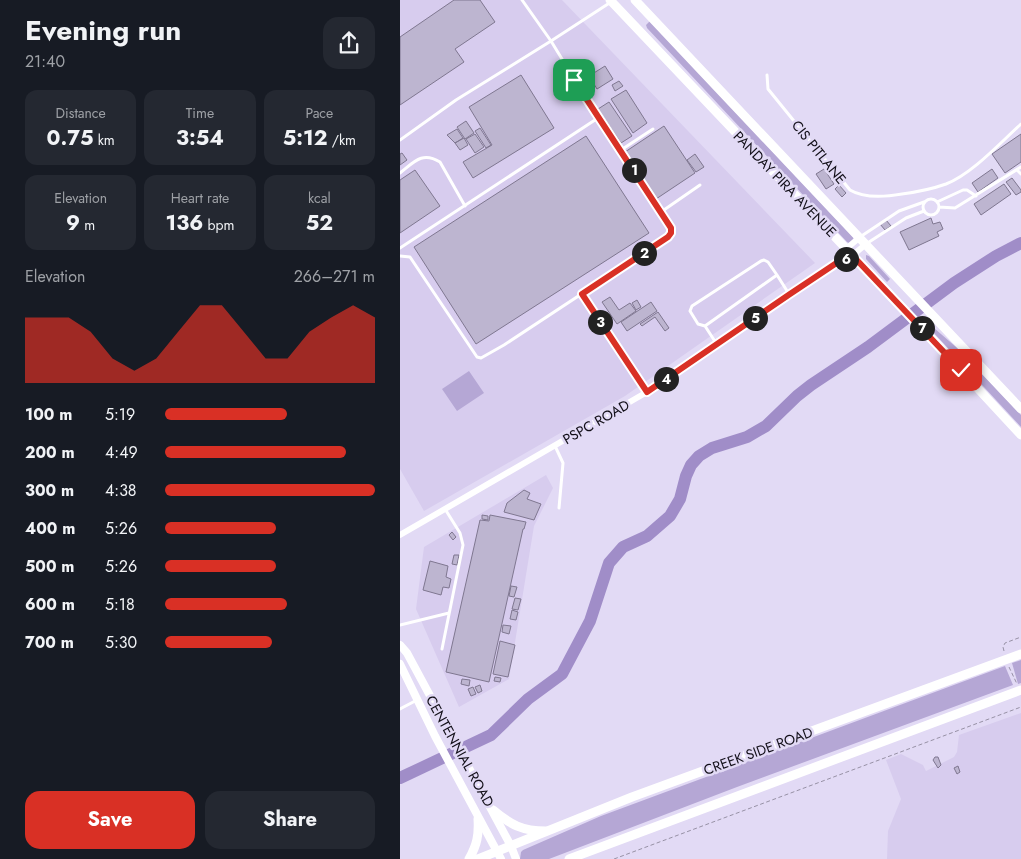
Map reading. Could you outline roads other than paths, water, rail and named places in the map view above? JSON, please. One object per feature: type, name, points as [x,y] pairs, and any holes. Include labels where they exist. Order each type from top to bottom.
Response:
[{"type":"main road","name":"PANDAY PIRA AVENUE","points":[[612,0],[884,287],[1021,435]]},
{"type":"main road","name":"PANDAY PIRA AVENUE","points":[[635,0],[1021,409]]},
{"type":"main road","name":"CREEK SIDE ROAD","points":[[478,859],[499,856],[511,846],[632,797],[1021,654]]},
{"type":"main road","points":[[569,859],[1021,690]]},
{"type":"main road","points":[[493,810],[516,826],[532,831],[551,831]]},
{"type":"main road","points":[[470,859],[478,841],[478,819]]},
{"type":"main road","points":[[575,859],[585,854]]},
{"type":"street","name":"PSPC ROAD","points":[[400,535],[647,392],[835,264],[863,240]]},
{"type":"street","name":"CENTENNIAL ROAD","points":[[400,645],[407,653],[493,810],[516,859]]},
{"type":"street","name":"CENTENNIAL ROAD","points":[[400,664],[435,736],[499,856]]},
{"type":"lane","points":[[400,256],[410,257],[477,357],[480,358],[582,294],[668,237],[671,233],[671,228],[661,212],[598,118],[551,41],[522,0]]},
{"type":"lane","points":[[400,140],[456,100],[551,41],[612,0]]},
{"type":"lane","name":"CIS PITLANE","points":[[767,76],[768,89],[850,190],[862,195],[894,196],[926,190],[948,183],[981,161],[1021,124]]},
{"type":"lane","points":[[400,248],[598,118]]},
{"type":"lane","points":[[621,150],[653,129]]},
{"type":"lane","points":[[400,173],[421,157],[427,156],[440,162],[465,206]]},
{"type":"lane","points":[[939,207],[955,208],[1019,168],[1021,174]]},
{"type":"lane","points":[[661,212],[700,185]]},
{"type":"lane","points":[[937,202],[963,190],[967,190],[976,196]]},
{"type":"lane","points":[[931,198],[937,202],[939,207],[937,212],[932,215],[924,211],[906,218],[875,238],[863,240],[870,230],[899,211],[931,198]]},
{"type":"lane","points":[[924,202],[924,211]]},
{"type":"lane","points":[[870,230],[875,238]]},
{"type":"lane","points":[[717,344],[705,326],[698,324],[690,312],[692,306],[764,260],[768,262],[790,294]]},
{"type":"lane","points":[[705,326],[777,275]]},
{"type":"lane","points":[[582,294],[647,392]]},
{"type":"lane","points":[[555,446],[563,463],[559,508]]},
{"type":"lane","points":[[442,649],[463,545],[460,533],[444,509]]},
{"type":"lane","points":[[400,625],[449,613]]},
{"type":"lane","points":[[400,709],[418,700]]},
{"type":"waterway","points":[[400,778],[491,735],[528,699],[562,674],[590,621],[609,563],[623,547],[647,536],[670,516],[680,499],[691,465],[699,456],[712,448],[747,437],[766,426],[811,385],[868,347],[954,283],[996,256],[1021,243]]}]
